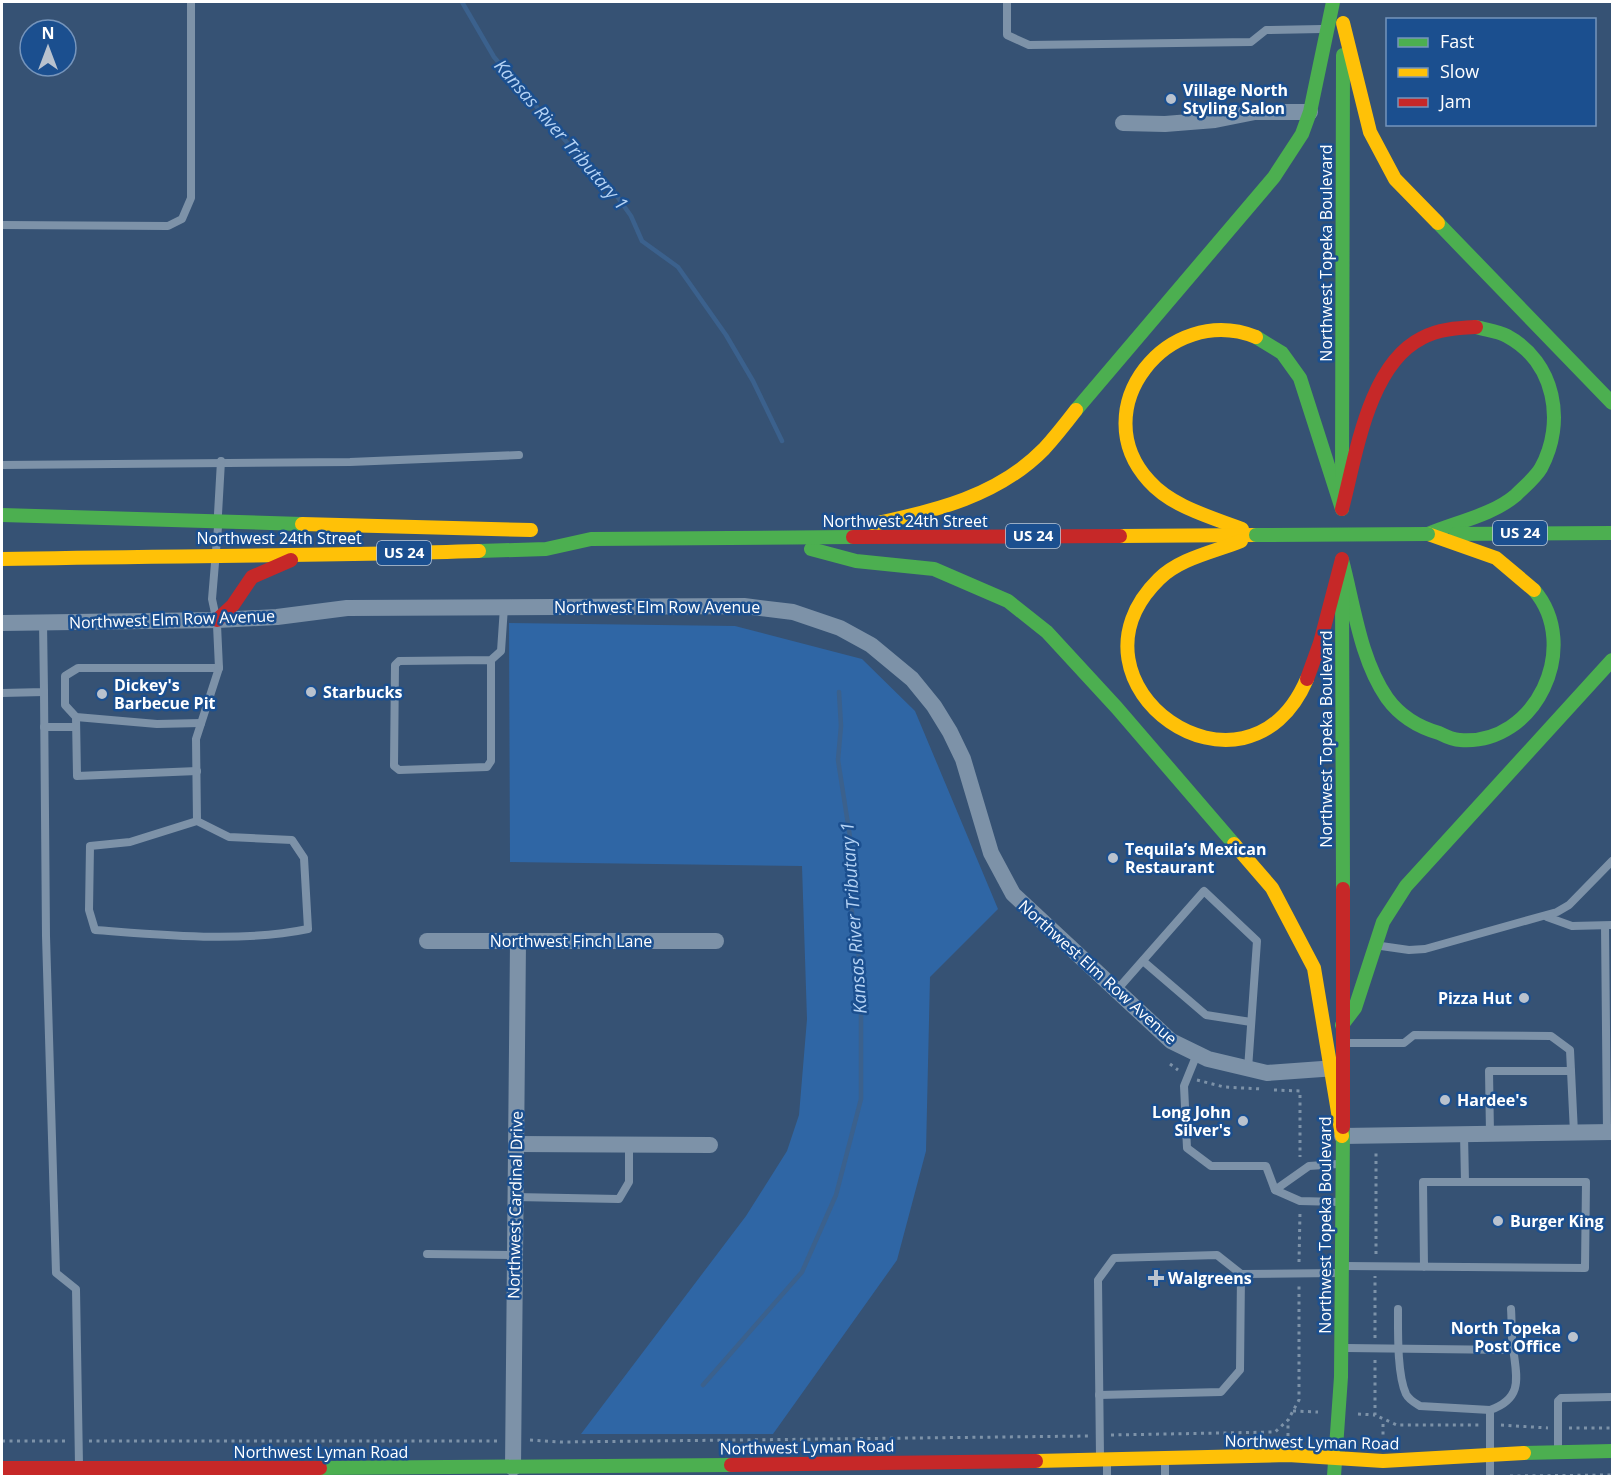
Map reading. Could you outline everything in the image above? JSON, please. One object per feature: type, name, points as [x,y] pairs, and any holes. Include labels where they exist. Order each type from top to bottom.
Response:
[{"type":"main road","points":[[810,538],[954,506],[1002,484],[1024,468],[1042,450],[1274,177],[1302,134],[1310,112],[1333,2]]},
{"type":"main road","name":"Northwest Topeka Boulevard","points":[[1334,1476],[1341,1347],[1342,1136],[1337,1068],[1343,1043],[1343,2]]},
{"type":"main road","points":[[1343,23],[1370,132],[1395,179],[1612,403]]},
{"type":"main road","points":[[1342,510],[1379,388],[1397,356],[1413,342],[1455,326],[1477,326],[1510,337],[1528,350],[1548,377],[1555,399],[1557,420],[1554,446],[1545,467],[1514,497],[1428,534]]},
{"type":"main road","points":[[1256,535],[1185,506],[1170,497],[1141,471],[1128,438],[1127,420],[1132,390],[1147,363],[1163,347],[1181,336],[1200,329],[1239,330],[1272,344],[1286,356],[1306,386],[1342,510]]},
{"type":"main road","name":"Northwest 24th Street","points":[[2,515],[218,519],[541,530]]},
{"type":"main road","name":"Northwest 24th Street","points":[[563,532],[591,539]]},
{"type":"main road","name":"US 24","points":[[1256,535],[1612,533]]},
{"type":"main road","points":[[1342,559],[1372,668],[1386,696],[1408,720],[1434,735],[1454,739],[1486,737],[1507,730],[1524,718],[1539,702],[1553,674],[1556,653],[1554,633],[1547,612],[1536,593],[1505,563],[1486,552],[1428,534]]},
{"type":"main road","points":[[1256,535],[1185,564],[1160,578],[1143,598],[1132,625],[1130,662],[1134,681],[1146,705],[1170,726],[1200,738],[1239,738],[1262,731],[1280,720],[1308,678],[1342,559]]},
{"type":"main road","name":"Northwest 24th Street","points":[[2,560],[216,555],[300,556],[546,549],[591,539],[1256,535]]},
{"type":"main road","points":[[766,538],[856,561],[903,564],[943,572],[1008,601],[1047,632],[1117,708],[1282,904],[1314,968],[1337,1068]]},
{"type":"main road","points":[[217,620],[233,605],[252,577],[261,571],[300,556]]},
{"type":"main road","points":[[1342,1025],[1355,1008],[1383,922],[1415,875],[1612,660]]},
{"type":"main road","name":"Northwest Lyman Road","points":[[2,1468],[806,1470],[1288,1455],[1383,1461],[1449,1460],[1489,1454],[1612,1451]]},
{"type":"street","points":[[1123,123],[1165,124],[1215,120],[1254,112],[1310,112]]},
{"type":"street","name":"Northwest Elm Row Avenue","points":[[2,623],[217,620],[277,617],[347,608],[504,607],[765,607],[824,621],[871,645],[912,679],[950,732],[969,777],[991,853],[1013,894],[1171,1041],[1197,1054],[1248,1069],[1267,1072],[1337,1068]]},
{"type":"street","name":"Northwest Finch Lane","points":[[427,941],[716,941]]},
{"type":"street","name":"Northwest Cardinal Drive","points":[[513,1468],[518,942]]},
{"type":"street","points":[[1342,1136],[1610,1132]]},
{"type":"street","points":[[516,1144],[710,1145]]},
{"type":"lane","points":[[2,225],[168,226],[182,219],[191,198],[191,2]]},
{"type":"lane","points":[[1007,2],[1007,35],[1029,45],[1251,42],[1266,30],[1328,29]]},
{"type":"lane","points":[[2,465],[221,461],[350,462],[519,455]]},
{"type":"lane","points":[[197,821],[196,739],[219,668],[217,620],[212,599],[221,461]]},
{"type":"lane","points":[[492,660],[492,761],[487,767],[399,770],[394,766],[395,665],[399,661],[492,660],[501,651],[504,607]]},
{"type":"lane","points":[[43,622],[46,936],[56,1273],[76,1289],[79,1468]]},
{"type":"lane","points":[[197,771],[77,776],[76,722],[63,699],[65,676],[78,668],[219,668]]},
{"type":"lane","points":[[2,693],[44,692]]},
{"type":"lane","points":[[44,727],[106,718],[158,724],[201,723]]},
{"type":"lane","points":[[197,821],[229,837],[292,840],[304,858],[308,929],[287,933],[180,936],[95,930],[89,910],[90,846],[130,842],[197,821]]},
{"type":"lane","points":[[1374,945],[1409,950],[1425,949],[1547,917],[1569,905],[1612,861]]},
{"type":"lane","points":[[1116,991],[1204,891],[1257,941],[1248,1069]]},
{"type":"lane","points":[[1547,917],[1572,926],[1609,926],[1610,1132]]},
{"type":"lane","points":[[1143,961],[1206,1015],[1251,1022]]},
{"type":"lane","points":[[1343,1043],[1404,1043],[1414,1035],[1551,1036],[1570,1050],[1574,1133]]},
{"type":"lane","points":[[1197,1054],[1184,1086],[1187,1148],[1210,1166],[1266,1166],[1275,1190],[1300,1201],[1342,1202]]},
{"type":"lane","points":[[1490,1134],[1489,1071],[1571,1071]]},
{"type":"lane","points":[[1464,1134],[1465,1182]]},
{"type":"lane","points":[[515,1197],[618,1199],[629,1182],[628,1144]]},
{"type":"lane","points":[[1275,1190],[1310,1166],[1342,1164]]},
{"type":"lane","points":[[1107,1476],[1103,1460],[1099,1395],[1098,1280],[1114,1258],[1217,1255],[1241,1274],[1424,1267],[1585,1268],[1586,1182],[1423,1182],[1424,1267]]},
{"type":"lane","points":[[427,1254],[515,1255]]},
{"type":"lane","points":[[1099,1395],[1221,1392],[1240,1370],[1241,1274]]},
{"type":"lane","points":[[1398,1309],[1398,1348],[1407,1395],[1412,1401],[1420,1406],[1490,1410],[1500,1407],[1512,1395],[1518,1373],[1513,1350],[1511,1309]]},
{"type":"lane","points":[[1341,1347],[1513,1350]]},
{"type":"lane","points":[[1558,1452],[1558,1401],[1561,1398],[1612,1397]]},
{"type":"lane","points":[[1490,1410],[1490,1476]]},
{"type":"lane","points":[[1165,1459],[1165,1476]]},
{"type":"path","points":[[2,1441],[513,1440],[561,1442],[1066,1436]]},
{"type":"path","points":[[1510,1476],[1612,1475]]},
{"type":"shaded area","points":[[509,623],[735,626],[862,659],[915,711],[998,909],[930,977],[926,1151],[897,1260],[773,1434],[581,1434],[746,1216],[787,1151],[799,1115],[807,1019],[802,866],[510,862]]},
{"type":"waterway","name":"Kansas River Tributary 1","points":[[462,2],[494,57],[576,153],[609,185],[631,216],[642,241],[678,267],[726,335],[753,381],[782,441]]},
{"type":"waterway","name":"Kansas River Tributary 1","points":[[703,1385],[802,1272],[836,1195],[861,1099],[861,971],[848,886],[850,837],[838,760],[841,726],[839,692]]},
{"type":"traffic: fast","points":[[1076,410],[1274,177],[1302,134],[1310,112],[1333,2]]},
{"type":"traffic: fast","points":[[1342,479],[1343,55]]},
{"type":"traffic: fast","points":[[1438,223],[1612,403]]},
{"type":"traffic: fast","points":[[1428,534],[1485,513],[1507,502],[1536,475],[1549,450],[1554,413],[1551,394],[1536,361],[1523,347],[1507,336],[1476,327]]},
{"type":"traffic: fast","points":[[1256,337],[1282,353],[1300,378],[1342,509]]},
{"type":"traffic: fast","points":[[2,515],[302,524]]},
{"type":"traffic: fast","points":[[1456,534],[1612,533]]},
{"type":"traffic: fast","points":[[1256,535],[1428,534]]},
{"type":"traffic: fast","points":[[479,551],[546,549],[591,539],[853,537]]},
{"type":"traffic: fast","points":[[811,549],[856,561],[934,569],[1008,601],[1047,632],[1117,708],[1234,844]]},
{"type":"traffic: fast","points":[[1342,560],[1364,649],[1387,698],[1398,710],[1417,724],[1457,740],[1487,738],[1510,727],[1529,710],[1544,688],[1552,664],[1553,638],[1548,613],[1534,590]]},
{"type":"traffic: fast","points":[[1342,587],[1343,889]]},
{"type":"traffic: fast","points":[[1342,1025],[1355,1008],[1383,922],[1406,886],[1612,660]]},
{"type":"traffic: fast","points":[[1334,1476],[1341,1377],[1343,1127]]},
{"type":"traffic: fast","points":[[1524,1453],[1612,1451]]},
{"type":"traffic: fast","points":[[320,1468],[731,1465]]},
{"type":"traffic: slow","points":[[1343,23],[1370,132],[1395,179],[1438,223]]},
{"type":"traffic: slow","points":[[1242,529],[1192,510],[1158,490],[1149,481],[1131,453],[1126,423],[1131,395],[1145,369],[1166,348],[1193,335],[1223,330],[1256,337]]},
{"type":"traffic: slow","points":[[873,524],[942,507],[1007,479],[1044,449],[1076,410]]},
{"type":"traffic: slow","points":[[302,524],[531,530]]},
{"type":"traffic: slow","points":[[1428,534],[1496,558],[1534,590]]},
{"type":"traffic: slow","points":[[1120,536],[1256,535]]},
{"type":"traffic: slow","points":[[1241,541],[1198,556],[1167,572],[1159,579],[1132,619],[1128,659],[1143,694],[1170,722],[1205,737],[1243,738],[1279,720],[1307,679]]},
{"type":"traffic: slow","points":[[2,559],[479,551]]},
{"type":"traffic: slow","points":[[1234,844],[1272,888],[1314,968],[1342,1136]]},
{"type":"traffic: slow","points":[[1036,1461],[1288,1455],[1383,1461],[1524,1453]]},
{"type":"traffic: jam","points":[[1342,509],[1367,414],[1389,369],[1404,351],[1428,335],[1476,327]]},
{"type":"traffic: jam","points":[[853,537],[1120,536]]},
{"type":"traffic: jam","points":[[1307,679],[1320,643],[1342,559]]},
{"type":"traffic: jam","points":[[217,620],[233,605],[252,577],[291,560]]},
{"type":"traffic: jam","points":[[1343,889],[1343,1127]]},
{"type":"traffic: jam","points":[[731,1465],[1036,1461]]},
{"type":"traffic: jam","points":[[2,1468],[320,1468]]},
{"type":"place","name":"Village North Styling Salon","points":[[1171,99]]},
{"type":"place","name":"Starbucks","points":[[311,692]]},
{"type":"place","name":"Dickey's Barbecue Pit","points":[[102,694]]},
{"type":"place","name":"Tequila’s Mexican Restaurant","points":[[1113,858]]},
{"type":"place","name":"Pizza Hut","points":[[1524,998]]},
{"type":"place","name":"Hardee's","points":[[1445,1100]]},
{"type":"place","name":"Long John Silver's","points":[[1243,1121]]},
{"type":"place","name":"Burger King","points":[[1498,1221]]},
{"type":"place","name":"Walgreens","points":[[1156,1278]]},
{"type":"place","name":"North Topeka Post Office","points":[[1573,1337]]}]
